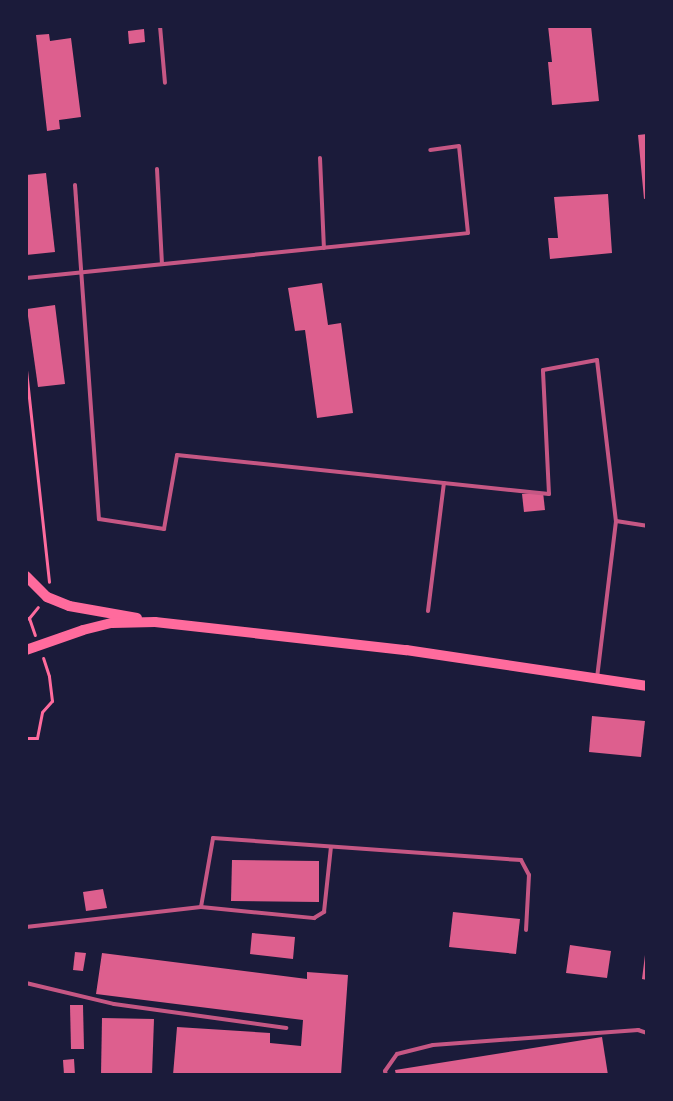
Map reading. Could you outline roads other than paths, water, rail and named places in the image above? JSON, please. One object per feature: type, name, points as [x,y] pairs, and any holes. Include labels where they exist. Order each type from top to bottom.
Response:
[{"type":"main road","points":[[26,576],[47,597],[69,606],[155,622],[211,626],[406,650],[647,686]]},
{"type":"main road","points":[[26,650],[83,630],[112,624],[155,622]]},
{"type":"lane","points":[[160,26],[165,83]]},
{"type":"lane","points":[[26,278],[468,233],[459,146],[430,150]]},
{"type":"lane","points":[[320,158],[324,248]]},
{"type":"lane","points":[[157,170],[162,264]]},
{"type":"lane","points":[[75,185],[99,520],[164,529],[177,455],[549,494],[543,370],[598,360],[616,521],[597,679]]},
{"type":"lane","points":[[428,611],[444,483]]},
{"type":"lane","points":[[616,521],[647,526]]},
{"type":"lane","points":[[201,907],[213,838],[521,860],[529,875],[526,930]]},
{"type":"lane","points":[[26,927],[201,907],[314,918],[324,912],[331,847]]},
{"type":"lane","points":[[26,983],[114,1004],[286,1028]]},
{"type":"lane","points":[[386,1075],[386,1071],[397,1054],[432,1044],[638,1030],[647,1033]]}]
